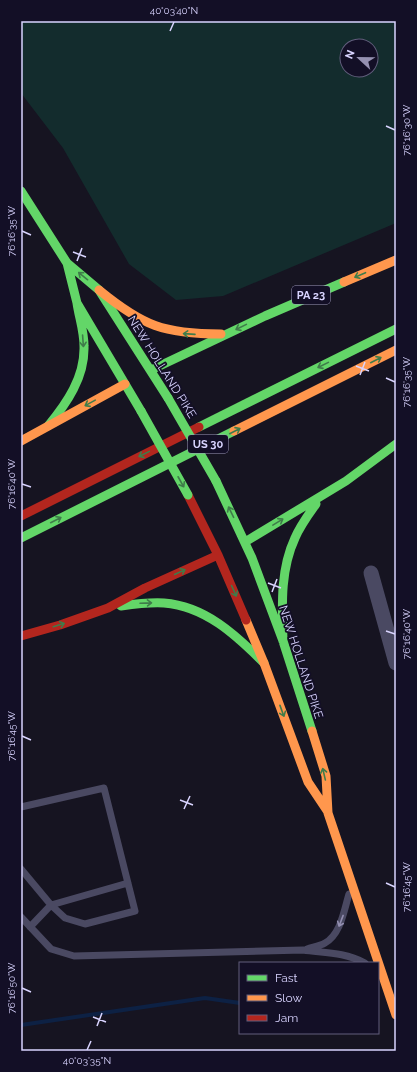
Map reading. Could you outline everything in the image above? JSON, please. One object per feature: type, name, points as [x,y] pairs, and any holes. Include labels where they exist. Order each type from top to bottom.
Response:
[{"type":"main road","name":"NEW HOLLAND PIKE","points":[[21,191],[67,264],[99,290],[148,372],[168,398],[216,481],[241,544],[268,600],[283,641],[326,776],[328,813]]},
{"type":"main road","name":"PA 23","points":[[99,290],[126,312],[159,328],[191,334],[228,334],[305,298],[396,260]]},
{"type":"main road","name":"NEW HOLLAND PIKE","points":[[67,264],[76,303],[128,383],[141,412],[221,554],[264,663],[308,782],[328,813],[377,962]]},
{"type":"main road","points":[[48,426],[60,412],[72,393],[80,374],[84,345],[76,303]]},
{"type":"main road","name":"US 30","points":[[21,516],[396,329]]},
{"type":"main road","points":[[148,372],[228,334]]},
{"type":"main road","name":"US 30","points":[[21,538],[396,350]]},
{"type":"main road","points":[[21,441],[128,383]]},
{"type":"main road","points":[[241,544],[322,496],[357,473],[396,444]]},
{"type":"main road","points":[[283,641],[282,584],[286,560],[294,537],[300,526],[322,496]]},
{"type":"main road","points":[[21,636],[60,625],[108,608],[145,588],[221,554]]},
{"type":"main road","points":[[108,608],[144,603],[158,603],[199,612],[220,623],[242,640],[264,663]]},
{"type":"main road","name":"NEW HOLLAND PIKE","points":[[380,972],[396,1016]]},
{"type":"street","points":[[371,573],[391,624],[396,663]]},
{"type":"lane","points":[[21,807],[104,788],[135,911],[85,924],[65,918],[51,905],[21,869]]},
{"type":"lane","points":[[30,927],[51,905],[128,883]]},
{"type":"lane","points":[[303,950],[325,944],[335,935],[341,921],[352,884]]},
{"type":"lane","points":[[21,917],[51,949],[74,956],[303,950],[336,952],[356,958],[363,962]]},
{"type":"green space","points":[[21,21],[396,21],[396,223],[223,296],[176,300],[129,264],[63,148],[21,93]]},
{"type":"waterway","points":[[21,1025],[205,998],[239,1003]]},
{"type":"traffic: fast","points":[[21,191],[67,263],[77,303],[141,411]]},
{"type":"traffic: fast","points":[[67,263],[99,290],[168,398]]},
{"type":"traffic: fast","points":[[151,370],[265,316],[344,282]]},
{"type":"traffic: fast","points":[[48,426],[74,389],[84,357],[84,340],[77,303]]},
{"type":"traffic: fast","points":[[199,427],[396,329]]},
{"type":"traffic: fast","points":[[168,398],[216,481]]},
{"type":"traffic: fast","points":[[141,411],[188,495]]},
{"type":"traffic: fast","points":[[21,538],[234,431]]},
{"type":"traffic: fast","points":[[245,542],[346,481],[396,444]]},
{"type":"traffic: fast","points":[[216,481],[252,558],[283,641],[312,731]]},
{"type":"traffic: fast","points":[[283,641],[283,588],[284,575],[290,550],[304,521],[316,504]]},
{"type":"traffic: fast","points":[[121,606],[164,603],[179,605],[193,610],[219,624],[242,642],[264,663]]},
{"type":"traffic: slow","points":[[344,282],[396,260]]},
{"type":"traffic: slow","points":[[99,290],[129,312],[155,326],[184,332],[221,334]]},
{"type":"traffic: slow","points":[[234,431],[396,350]]},
{"type":"traffic: slow","points":[[21,441],[125,384]]},
{"type":"traffic: slow","points":[[246,620],[264,663],[308,782],[328,812]]},
{"type":"traffic: slow","points":[[312,731],[326,776],[328,813],[378,962]]},
{"type":"traffic: slow","points":[[379,964],[396,1015]]},
{"type":"traffic: jam","points":[[21,516],[199,427]]},
{"type":"traffic: jam","points":[[188,495],[218,555],[246,620]]},
{"type":"traffic: jam","points":[[21,636],[60,625],[108,608],[145,588],[218,555]]}]
